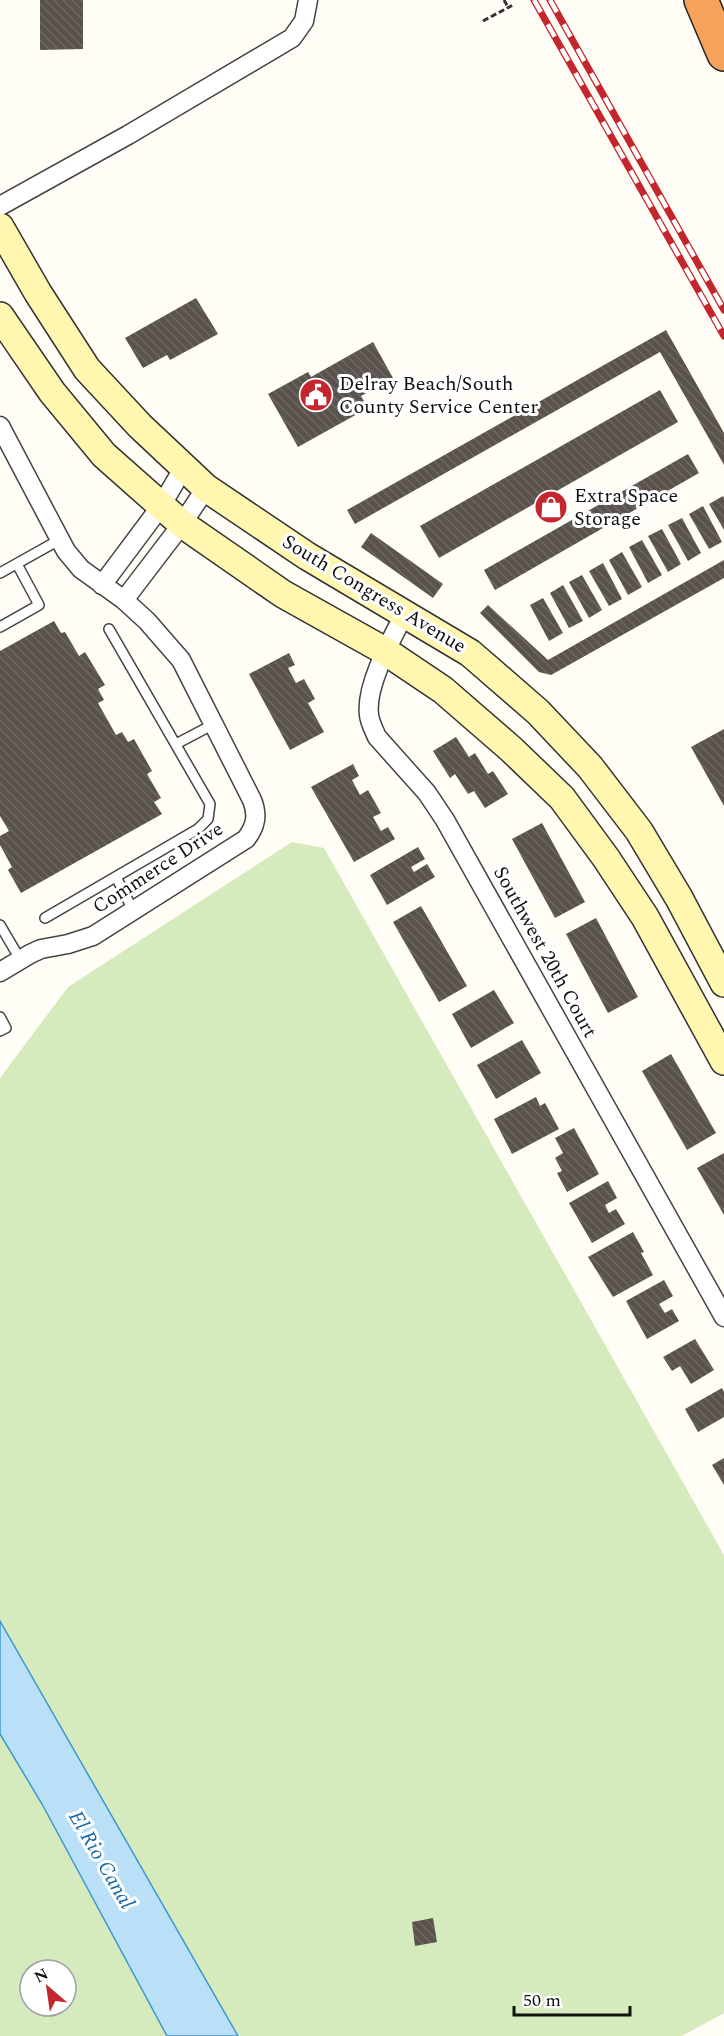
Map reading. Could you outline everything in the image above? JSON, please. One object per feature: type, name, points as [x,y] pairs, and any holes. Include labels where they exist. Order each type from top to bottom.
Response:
[{"type":"highway","points":[[701,0],[724,54]]},
{"type":"main road","name":"South Congress Avenue","points":[[0,227],[38,293],[87,369],[140,426],[206,488],[307,556],[470,653],[538,712],[590,767],[639,831],[679,898],[724,983]]},
{"type":"main road","points":[[0,316],[52,392],[104,455],[161,506],[182,524],[283,594],[385,651],[443,690],[511,749],[562,798],[645,917],[724,1061]]},
{"type":"street","points":[[0,206],[128,135],[292,38],[304,21],[308,0]]},
{"type":"street","name":"Commerce Drive","points":[[0,426],[59,540],[73,560],[147,621],[181,660],[256,810],[256,820],[246,839],[93,936],[41,949],[0,972]]},
{"type":"street","points":[[102,585],[161,506],[184,467]]},
{"type":"street","points":[[124,600],[182,524],[206,488]]},
{"type":"street","name":"Southwest 20th Court","points":[[405,613],[385,651],[369,703],[369,715],[377,737],[427,793],[445,820],[724,1317]]},
{"type":"lane","points":[[0,573],[59,540]]},
{"type":"lane","points":[[0,627],[39,605],[17,564]]},
{"type":"lane","points":[[45,918],[198,829],[208,819],[210,804],[109,628]]},
{"type":"lane","points":[[176,744],[214,724]]},
{"type":"lane","points":[[116,877],[133,910]]},
{"type":"lane","points":[[0,926],[20,959]]},
{"type":"lane","points":[[0,1017],[6,1028],[0,1030]]},
{"type":"path","points":[[504,0],[508,8]]},
{"type":"path","points":[[483,21],[513,5]]},
{"type":"green space","points":[[292,842],[324,848],[724,1555],[724,2013],[682,2036],[0,2036],[0,1078],[68,987]]},
{"type":"water","name":"El Rio Canal","points":[[0,1621],[238,2036],[167,2036],[42,1804],[0,1734]]},
{"type":"building","points":[[40,0],[83,0],[83,49],[40,50]]},
{"type":"building","points":[[196,298],[218,334],[170,360],[167,355],[143,368],[125,338]]},
{"type":"building","points":[[666,330],[724,433],[724,465],[660,352],[355,524],[347,510]]},
{"type":"building","name":"Delray Beach/South County Service Center","points":[[373,342],[393,378],[361,396],[368,408],[298,447],[268,394],[308,372],[311,377]]},
{"type":"building","points":[[660,390],[678,422],[439,558],[420,526]]},
{"type":"building","points":[[688,454],[699,473],[495,590],[484,570]]},
{"type":"building","points":[[723,496],[724,498],[724,530],[709,504]]},
{"type":"building","points":[[703,506],[722,542],[709,549],[689,514]]},
{"type":"building","points":[[682,518],[701,553],[688,561],[668,525]]},
{"type":"building","points":[[662,529],[681,564],[668,572],[648,536]]},
{"type":"building","points":[[371,533],[443,584],[433,598],[361,547]]},
{"type":"building","points":[[642,540],[662,575],[648,583],[629,547]]},
{"type":"building","points":[[622,552],[642,587],[628,595],[609,560]]},
{"type":"building","points":[[724,560],[724,578],[551,675],[539,672],[480,613],[488,605],[548,660]]},
{"type":"building","points":[[603,563],[622,599],[609,606],[589,571]]},
{"type":"building","points":[[582,575],[602,610],[589,618],[569,582]]},
{"type":"building","points":[[563,585],[583,621],[569,628],[550,593]]},
{"type":"building","points":[[543,598],[563,633],[549,641],[530,605]]},
{"type":"building","points":[[54,621],[61,633],[65,632],[79,656],[85,652],[105,685],[98,689],[104,700],[98,703],[116,735],[122,732],[128,742],[134,739],[152,771],[147,774],[161,798],[154,802],[162,814],[21,893],[8,870],[12,867],[0,845],[0,836],[9,831],[0,816],[0,651]]},
{"type":"building","points":[[289,653],[295,665],[288,668],[296,683],[304,679],[315,699],[308,703],[324,732],[290,750],[249,674]]},
{"type":"building","points":[[724,729],[724,806],[691,747]]},
{"type":"building","points":[[456,737],[469,757],[475,753],[488,774],[493,771],[508,794],[485,808],[474,791],[468,794],[455,774],[450,778],[433,751]]},
{"type":"building","points":[[353,764],[359,776],[352,780],[360,795],[368,790],[381,813],[373,817],[381,831],[388,827],[395,839],[354,862],[311,787]]},
{"type":"building","points":[[542,823],[585,902],[555,918],[512,839]]},
{"type":"building","points":[[418,847],[425,859],[411,867],[414,872],[427,864],[435,877],[387,905],[370,875]]},
{"type":"building","points":[[421,906],[467,986],[439,1002],[393,922]]},
{"type":"building","points":[[596,918],[638,997],[608,1013],[566,934]]},
{"type":"building","points":[[494,990],[514,1023],[471,1048],[452,1014]]},
{"type":"building","points":[[522,1040],[541,1073],[496,1099],[477,1065]]},
{"type":"building","points":[[671,1054],[716,1133],[687,1150],[642,1071]]},
{"type":"building","points":[[536,1097],[540,1106],[545,1103],[559,1129],[512,1154],[494,1119]]},
{"type":"building","points":[[574,1128],[599,1174],[567,1192],[557,1173],[562,1171],[555,1158],[563,1153],[555,1138]]},
{"type":"building","points":[[724,1153],[724,1215],[697,1168]]},
{"type":"building","points":[[608,1181],[617,1198],[605,1205],[609,1213],[616,1209],[625,1224],[592,1243],[569,1203]]},
{"type":"building","points":[[633,1232],[653,1275],[613,1297],[588,1257]]},
{"type":"building","points":[[664,1280],[673,1296],[659,1304],[665,1313],[672,1309],[679,1321],[647,1339],[626,1301]]},
{"type":"building","points":[[695,1339],[714,1370],[691,1384],[680,1366],[672,1371],[663,1357]]},
{"type":"building","points":[[722,1388],[724,1417],[698,1432],[685,1409]]},
{"type":"building","points":[[724,1458],[724,1485],[712,1465]]},
{"type":"building","points":[[433,1918],[437,1942],[415,1946],[412,1922]]},
{"type":"railway","points":[[534,0],[724,336]]},
{"type":"railway","points":[[550,0],[724,310]]},
{"type":"place","name":"Delray Beach/South County Service Center","points":[[316,395]]},
{"type":"place","name":"Extra Space Storage","points":[[551,507]]}]
